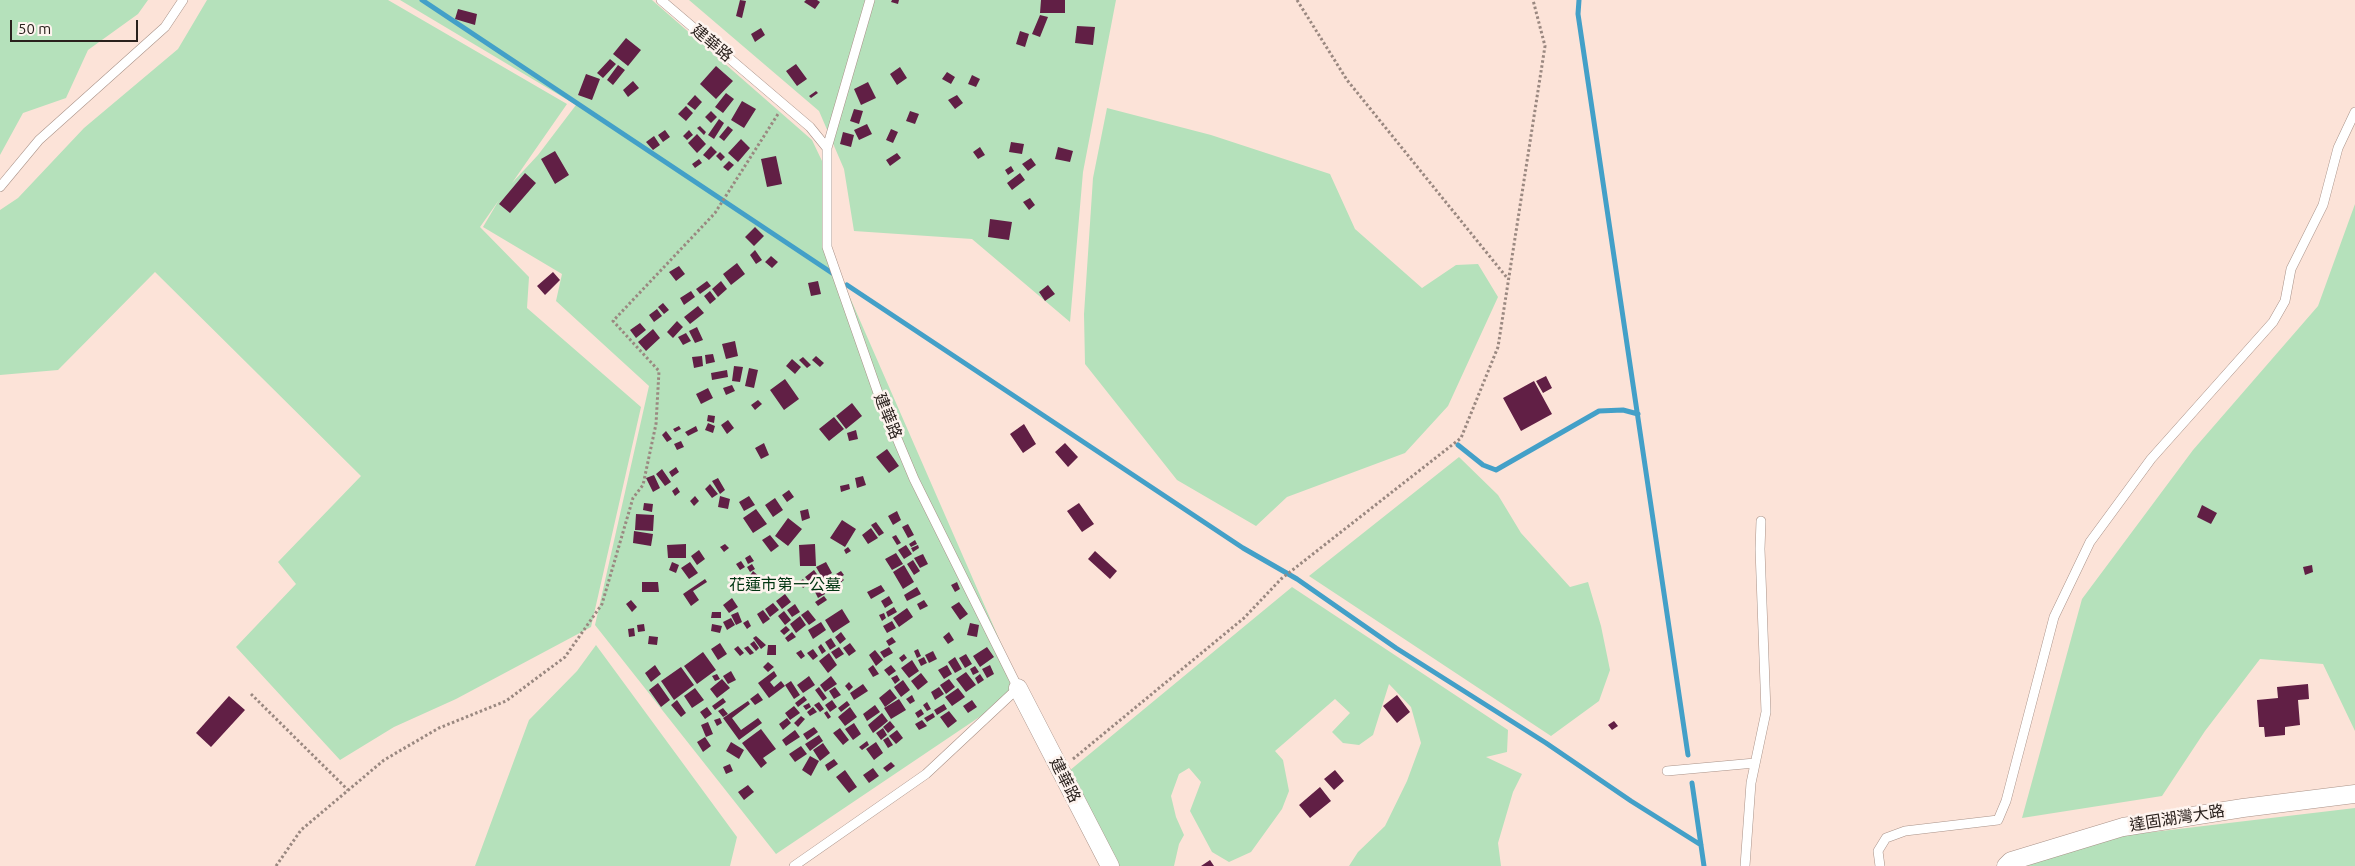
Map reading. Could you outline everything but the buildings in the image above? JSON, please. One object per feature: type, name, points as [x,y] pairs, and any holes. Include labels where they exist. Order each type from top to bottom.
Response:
[{"type":"street","name":"建華路","points":[[1018,688],[1110,866]]},
{"type":"street","name":"達固湖灣大路","points":[[2006,866],[2011,861],[2123,827],[2243,808],[2355,794]]},
{"type":"lane","points":[[0,187],[39,140],[165,27],[183,0]]},
{"type":"lane","name":"建華路","points":[[661,0],[810,127],[827,148],[827,247],[878,393],[914,479],[1018,688]]},
{"type":"lane","points":[[827,148],[870,0]]},
{"type":"lane","points":[[1880,866],[1878,851],[1886,838],[1905,831],[1998,820],[2006,800],[2054,617],[2090,542],[2151,459],[2274,322],[2285,301],[2290,269],[2323,205],[2338,148],[2355,112]]},
{"type":"lane","points":[[1745,866],[1755,764],[1766,712],[1760,549],[1761,521]]},
{"type":"lane","points":[[794,866],[926,774],[1018,688]]},
{"type":"lane","points":[[1667,771],[1755,764]]},
{"type":"path","points":[[1297,0],[1347,80],[1508,279]]},
{"type":"path","points":[[1060,770],[1244,618],[1281,579],[1461,438],[1498,347],[1545,46],[1533,0]]},
{"type":"path","points":[[276,866],[301,830],[384,760],[439,728],[506,701],[565,657],[602,604],[633,498],[642,485],[656,424],[659,371],[613,321],[718,207],[784,105]]},
{"type":"path","points":[[251,694],[348,790]]},
{"type":"green space","points":[[0,0],[148,0],[138,14],[88,50],[66,98],[23,113],[0,155]]},
{"type":"green space","name":"花蓮市第一公墓","points":[[207,0],[388,0],[567,104],[512,183],[538,155],[576,105],[400,0],[652,0],[812,140],[822,161],[830,263],[834,261],[1021,689],[776,854],[595,625],[649,386],[556,301],[562,274],[483,227],[499,200],[480,227],[529,277],[527,308],[641,407],[591,627],[456,699],[394,727],[340,760],[236,647],[296,584],[278,562],[361,476],[155,272],[58,370],[0,375],[0,210],[18,198],[84,128],[178,49]]},
{"type":"green space","points":[[689,0],[1116,0],[1083,172],[1070,322],[972,239],[854,231],[844,169],[819,111]]},
{"type":"green space","points":[[1107,108],[1211,135],[1330,174],[1355,229],[1422,288],[1456,265],[1478,264],[1498,297],[1448,406],[1405,453],[1287,497],[1256,526],[1177,480],[1085,364],[1084,314],[1093,178]]},
{"type":"green space","points":[[2355,204],[2355,731],[2323,664],[2260,659],[2205,731],[2162,796],[2022,818],[2082,599],[2193,450],[2318,306]]},
{"type":"green space","points":[[1459,457],[1498,495],[1521,533],[1570,587],[1588,582],[1601,626],[1610,670],[1599,701],[1551,736],[1309,576]]},
{"type":"green space","points":[[1292,587],[1508,730],[1507,752],[1486,757],[1522,774],[1513,792],[1498,843],[1501,866],[1349,866],[1358,852],[1385,826],[1407,781],[1421,743],[1411,707],[1389,684],[1373,735],[1359,745],[1343,743],[1332,732],[1350,713],[1335,699],[1275,751],[1283,760],[1289,791],[1282,809],[1251,852],[1229,862],[1212,852],[1190,811],[1201,782],[1189,768],[1179,774],[1171,796],[1176,817],[1184,835],[1179,844],[1174,866],[1119,866],[1069,771]]},
{"type":"green space","points":[[596,645],[737,837],[730,866],[475,866],[529,720],[577,671]]},
{"type":"green space","points":[[2355,808],[2355,866],[2017,866],[2128,835]]},
{"type":"waterway","points":[[422,0],[832,273]]},
{"type":"waterway","points":[[1579,0],[1578,14],[1688,755]]},
{"type":"waterway","points":[[847,285],[1243,548],[1297,579],[1396,648],[1546,743],[1631,801],[1701,845]]},
{"type":"waterway","points":[[1458,445],[1483,465],[1496,470],[1599,411],[1623,410],[1638,414]]},
{"type":"waterway","points":[[1692,783],[1704,866]]}]
